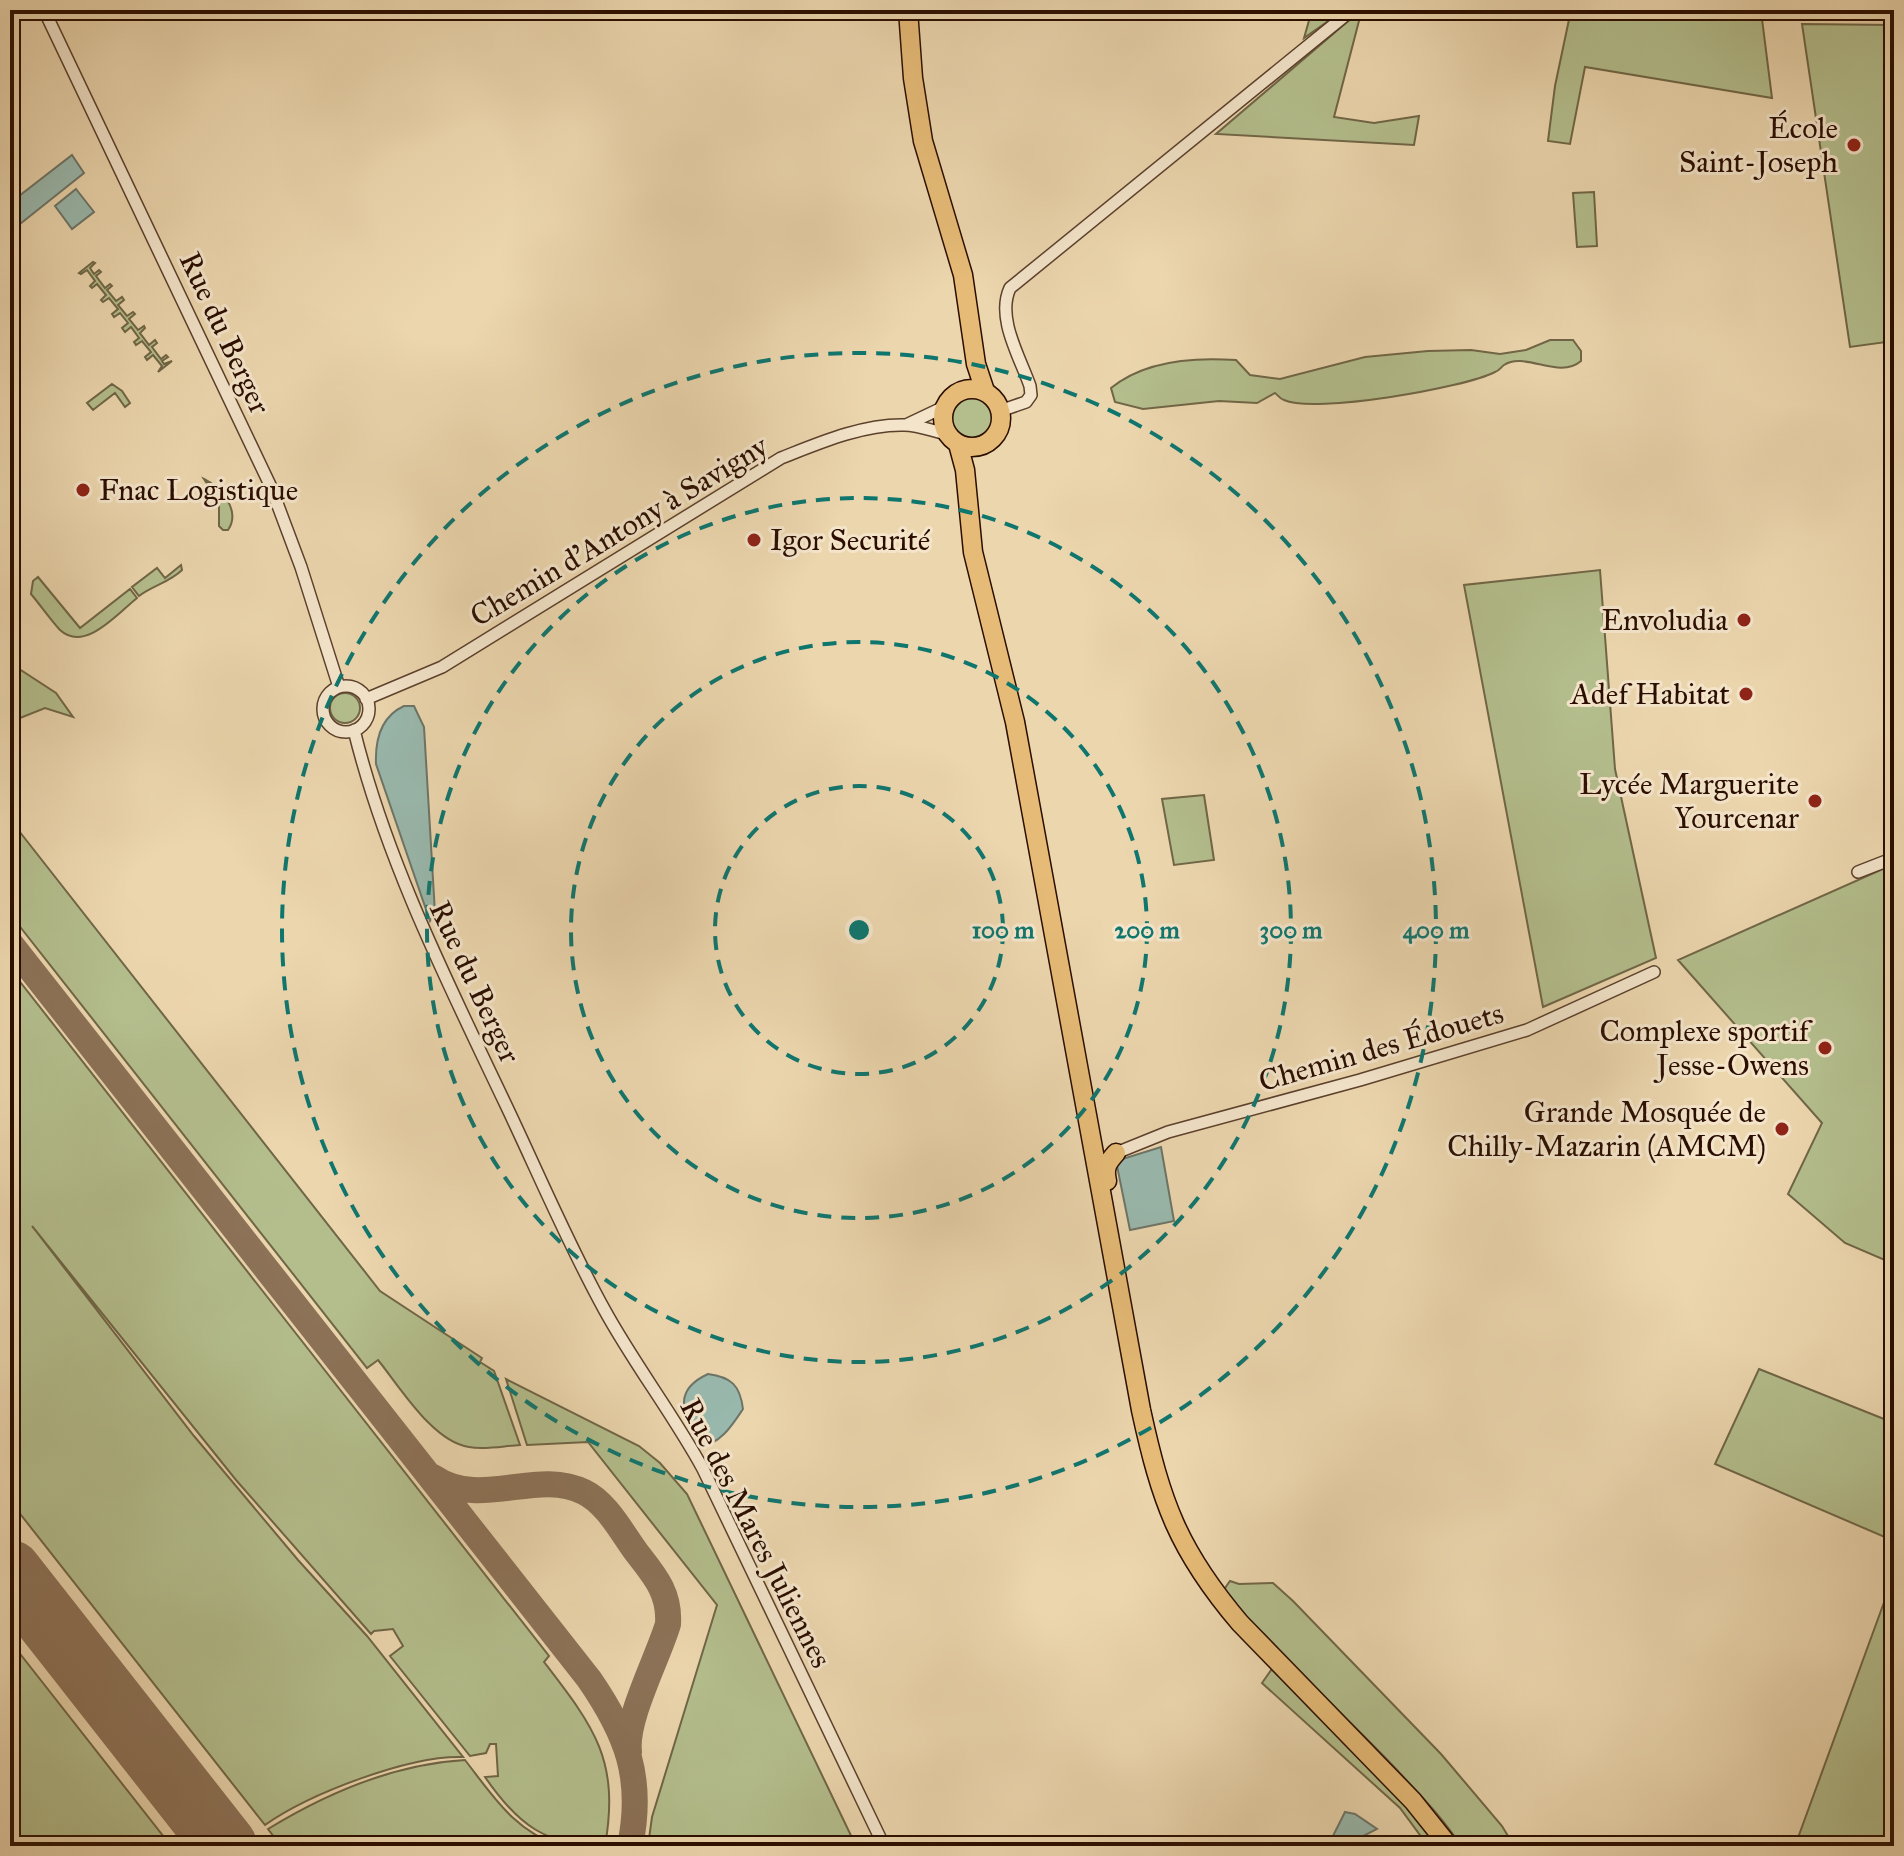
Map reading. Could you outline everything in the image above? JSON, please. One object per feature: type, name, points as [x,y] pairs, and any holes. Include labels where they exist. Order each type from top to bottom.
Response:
[{"type":"main road","points":[[908,10],[913,78],[923,141],[963,275],[976,364],[985,391],[1000,411],[999,429],[985,444],[973,475],[969,519]]},
{"type":"main road","points":[[967,308],[965,365],[942,422],[965,470],[980,585],[1015,722],[1151,1457],[1163,1498],[1186,1548],[1240,1623],[1413,1801],[1449,1846]]},
{"type":"main road","points":[[950,400],[971,388],[985,391]]},
{"type":"main road","points":[[952,439],[969,447],[985,444]]},
{"type":"main road","points":[[1083,1094],[1089,1097],[1091,1103],[1102,1153],[1116,1153]]},
{"type":"main road","points":[[1108,1227],[1112,1212],[1105,1170],[1107,1162],[1116,1153]]},
{"type":"street","name":"Rue du Berger","points":[[44,10],[271,487],[301,567],[339,687]]},
{"type":"street","points":[[1000,411],[1026,402],[1031,395],[1006,320],[1005,298],[1010,288],[1352,10]]},
{"type":"street","points":[[905,425],[950,400]]},
{"type":"street","points":[[905,425],[952,439]]},
{"type":"street","name":"Chemin d'Antony à Savigny","points":[[366,699],[442,667],[781,458],[833,438],[905,425]]},
{"type":"street","points":[[339,687],[356,689],[366,699],[368,714],[354,730],[346,732],[335,729],[324,716],[325,698],[339,687]]},
{"type":"street","name":"Rue du Berger","points":[[354,730],[366,774],[416,915],[574,1247]]},
{"type":"street","points":[[1858,872],[1894,858]]},
{"type":"street","name":"Chemin des Édouets","points":[[1116,1153],[1168,1132],[1527,1030],[1654,972]]},
{"type":"street","name":"Rue des Mares Juliennes","points":[[574,1247],[632,1358],[699,1462],[884,1846]]},
{"type":"green space","points":[[1312,10],[1344,10],[1304,38]]},
{"type":"green space","points":[[1571,10],[1768,10],[1762,19],[1772,98],[1585,67],[1570,144],[1548,141],[1555,86]]},
{"type":"green space","points":[[1354,16],[1360,17],[1334,117],[1374,123],[1419,116],[1414,145],[1216,134]]},
{"type":"green space","name":"École Saint-Joseph","points":[[1802,24],[1894,25],[1894,341],[1850,347]]},
{"type":"green space","points":[[1594,192],[1597,246],[1577,247],[1573,193]]},
{"type":"green space","points":[[93,262],[90,268],[94,274],[99,270],[101,272],[96,276],[105,288],[110,284],[112,286],[107,290],[116,301],[122,297],[124,300],[118,305],[127,316],[133,312],[135,314],[129,319],[138,330],[144,326],[140,333],[149,345],[155,340],[157,343],[152,347],[161,359],[166,355],[168,357],[162,361],[164,364],[172,361],[158,372],[162,366],[153,355],[147,360],[145,357],[151,352],[142,341],[136,345],[134,342],[139,338],[131,327],[125,332],[122,328],[128,323],[120,313],[114,317],[112,314],[118,309],[109,298],[103,302],[101,300],[106,295],[97,284],[92,288],[90,286],[95,281],[87,270],[79,273]]},
{"type":"green space","points":[[1550,340],[1573,340],[1581,351],[1581,361],[1563,368],[1512,362],[1496,371],[1453,385],[1356,402],[1300,403],[1283,399],[1275,393],[1257,403],[1219,401],[1143,409],[1115,402],[1111,388],[1139,371],[1187,360],[1236,360],[1250,375],[1280,379],[1365,357],[1471,350],[1500,354],[1526,350]]},
{"type":"green space","points":[[112,384],[122,391],[130,403],[125,407],[115,393],[93,410],[87,403]]},
{"type":"green space","points":[[972,394],[988,401],[995,417],[988,433],[972,440],[956,433],[949,417],[956,401]]},
{"type":"green space","points":[[204,479],[228,501],[232,515],[228,530],[219,526],[219,501]]},
{"type":"green space","points":[[181,565],[182,570],[177,574],[139,596],[132,587],[157,568],[165,578]]},
{"type":"green space","points":[[1600,570],[1615,769],[1656,958],[1543,1007],[1464,585]]},
{"type":"green space","points":[[38,577],[80,628],[130,589],[137,598],[101,628],[80,637],[70,636],[60,630],[31,594],[33,581]]},
{"type":"green space","points":[[10,663],[56,693],[73,717],[45,708],[10,722]]},
{"type":"green space","points":[[345,693],[355,698],[360,708],[355,718],[345,723],[335,718],[330,708],[335,698]]},
{"type":"green space","points":[[1204,795],[1214,860],[1174,865],[1162,799]]},
{"type":"green space","points":[[12,822],[380,1291],[482,1358],[480,1362],[494,1371],[520,1445],[481,1448],[456,1443],[418,1412],[378,1360],[367,1368],[10,914]]},
{"type":"green space","name":"Complexe sportif Jesse-Owens","points":[[1894,864],[1894,1264],[1845,1243],[1788,1194],[1822,1123],[1678,960]]},
{"type":"green space","points":[[10,969],[549,1656],[544,1662],[577,1706],[599,1746],[609,1790],[605,1846],[584,1845],[550,1837],[535,1830],[509,1808],[485,1777],[498,1776],[496,1744],[490,1744],[486,1753],[470,1756],[390,1656],[403,1646],[393,1629],[371,1634],[236,1480],[32,1226],[194,1436],[298,1560],[367,1636],[463,1757],[415,1762],[388,1769],[333,1789],[265,1825],[10,1501]]},
{"type":"green space","points":[[1759,1369],[1894,1423],[1894,1541],[1715,1464]]},
{"type":"green space","points":[[506,1379],[639,1446],[660,1463],[687,1494],[856,1846],[648,1846],[652,1817],[717,1605],[588,1442],[527,1445]]},
{"type":"green space","points":[[1894,1575],[1894,1819],[1884,1846],[1795,1846]]},
{"type":"green space","points":[[1230,1581],[1239,1584],[1273,1583],[1293,1601],[1441,1754],[1502,1826],[1514,1846],[1461,1846],[1439,1816],[1398,1771],[1265,1638],[1223,1591]]},
{"type":"green space","points":[[10,1641],[171,1846],[10,1846]]},
{"type":"green space","points":[[1274,1666],[1436,1836],[1442,1846],[1428,1846],[1400,1808],[1262,1683]]},
{"type":"green space","points":[[465,1760],[518,1822],[545,1840],[561,1846],[281,1846],[268,1829],[362,1782],[413,1767]]},
{"type":"water","points":[[72,155],[84,173],[10,232],[10,203]]},
{"type":"water","points":[[76,189],[94,212],[72,229],[55,206]]},
{"type":"water","points":[[404,706],[414,706],[424,727],[435,913],[430,921],[376,764],[377,746],[384,723]]},
{"type":"water","points":[[1161,1147],[1174,1221],[1130,1230],[1116,1161]]},
{"type":"water","points":[[708,1374],[723,1377],[737,1388],[743,1409],[720,1438],[700,1446],[686,1415],[685,1397],[696,1381]]},
{"type":"water","points":[[1345,1812],[1355,1814],[1377,1829],[1344,1846],[1332,1846],[1329,1844]]},
{"type":"taxiway","points":[[10,943],[589,1679],[613,1719],[629,1758],[635,1799],[630,1846]]},
{"type":"taxiway","points":[[433,1477],[451,1486],[470,1490],[547,1484],[584,1492],[607,1511],[650,1569],[667,1603],[668,1624],[637,1706],[629,1752]]},
{"type":"runway","points":[[10,1572],[225,1846]]},
{"type":"place","name":"École Saint-Joseph","points":[[1854,145]]},
{"type":"place","name":"Fnac Logistique","points":[[83,490]]},
{"type":"place","name":"Igor Securité","points":[[754,540]]},
{"type":"place","name":"Envoludia","points":[[1744,620]]},
{"type":"place","name":"Adef Habitat","points":[[1746,694]]},
{"type":"place","name":"Lycée Marguerite Yourcenar","points":[[1815,801]]},
{"type":"place","name":"Complexe sportif Jesse-Owens","points":[[1825,1048]]},
{"type":"place","name":"Grande Mosquée de Chilly-Mazarin (AMCM)","points":[[1782,1129]]}]
